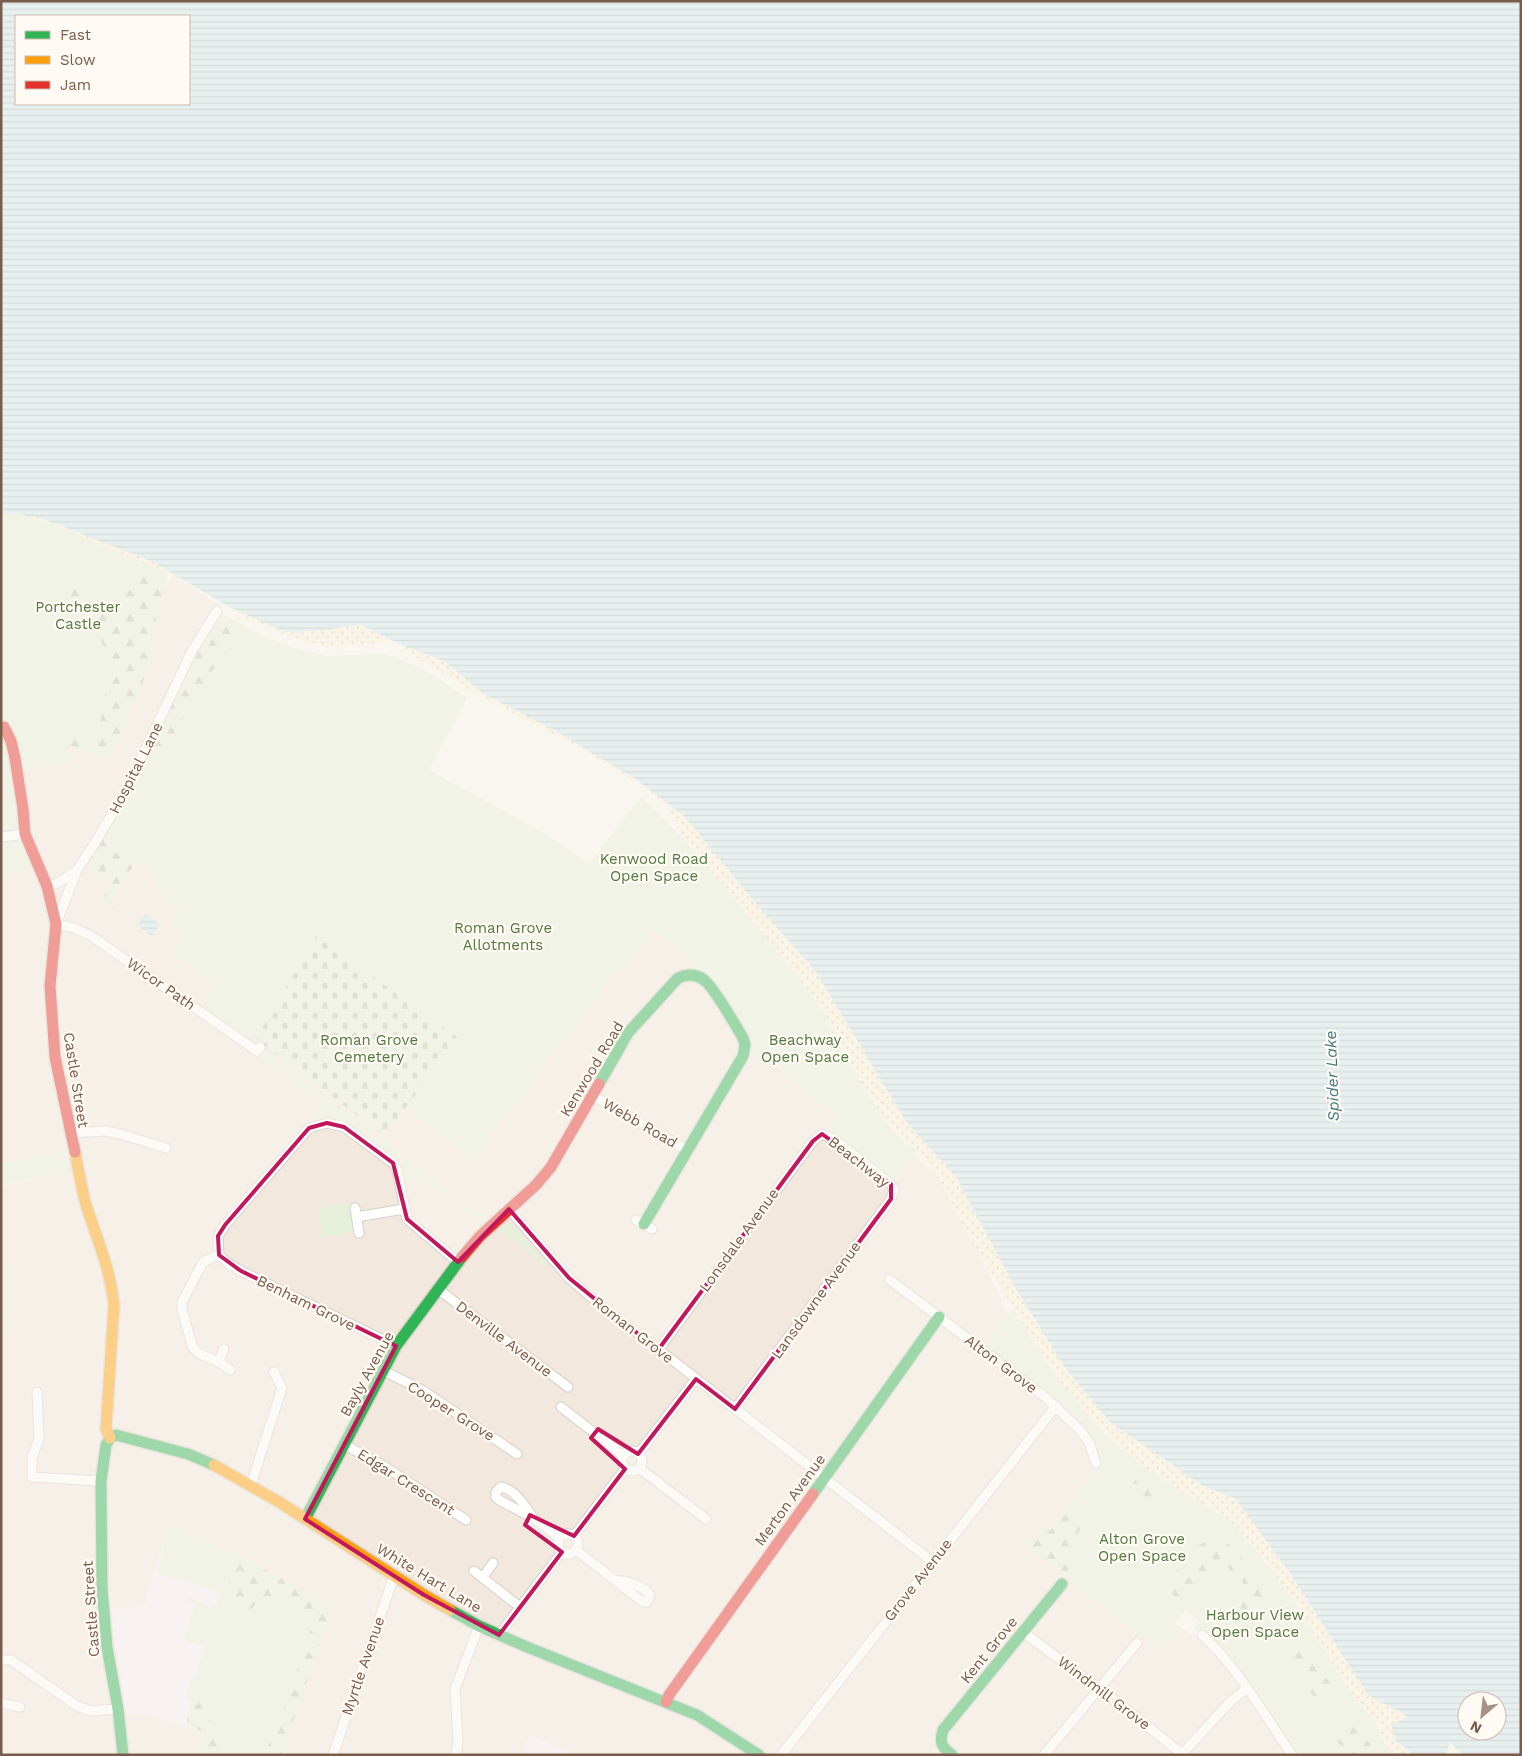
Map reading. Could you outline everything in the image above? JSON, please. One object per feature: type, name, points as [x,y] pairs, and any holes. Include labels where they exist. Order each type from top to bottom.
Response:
[{"type":"street","name":"Hospital Lane","points":[[56,924],[77,870],[98,839],[124,794],[189,658],[217,611]]},
{"type":"street","name":"Castle Street","points":[[4,728],[11,741],[16,758],[25,834],[47,886],[56,924],[50,986],[53,1041],[59,1082],[85,1200],[112,1285],[114,1305],[106,1429],[110,1438],[106,1445],[101,1481],[103,1611],[123,1755]]},
{"type":"street","points":[[1,837],[25,834]]},
{"type":"street","points":[[47,886],[64,879],[77,870]]},
{"type":"street","name":"Wicor Path","points":[[56,924],[74,928],[91,936],[257,1052],[260,1047]]},
{"type":"street","name":"Kenwood Road","points":[[509,1209],[536,1185],[551,1168],[628,1033],[678,978],[684,974],[698,976],[706,982],[743,1038],[745,1045],[743,1056],[644,1225]]},
{"type":"street","name":"Webb Road","points":[[592,1095],[687,1150]]},
{"type":"street","points":[[230,1370],[219,1362],[200,1354],[192,1345],[182,1310],[182,1302],[202,1264],[219,1255],[218,1236],[225,1225],[309,1128],[327,1123],[344,1128],[393,1163],[397,1170],[404,1209],[409,1222],[458,1262]]},
{"type":"street","points":[[70,1133],[112,1132],[166,1148]]},
{"type":"street","name":"Beachway","points":[[822,1134],[835,1140],[891,1184],[894,1190]]},
{"type":"street","name":"Lonsdale Avenue","points":[[658,1350],[812,1141],[822,1134]]},
{"type":"street","name":"Lansdowne Avenue","points":[[735,1409],[891,1199],[894,1190]]},
{"type":"street","points":[[359,1233],[355,1213],[404,1209]]},
{"type":"street","name":"Bayly Avenue","points":[[305,1519],[396,1346],[458,1262],[480,1236],[509,1209]]},
{"type":"street","name":"Roman Grove","points":[[509,1209],[569,1278],[587,1294],[933,1562]]},
{"type":"street","name":"Benham Grove","points":[[219,1255],[241,1271],[396,1346]]},
{"type":"street","name":"Alton Grove","points":[[890,1280],[1046,1397],[1079,1429],[1088,1442],[1096,1463]]},
{"type":"street","name":"Denville Avenue","points":[[439,1290],[568,1387]]},
{"type":"street","name":"Merton Avenue","points":[[666,1702],[669,1694],[940,1317]]},
{"type":"street","points":[[219,1362],[224,1348]]},
{"type":"street","name":"Cooper Grove","points":[[384,1371],[422,1390],[516,1454]]},
{"type":"street","points":[[251,1485],[282,1388],[274,1372]]},
{"type":"street","points":[[638,1454],[696,1379]]},
{"type":"street","points":[[37,1392],[38,1438],[32,1458],[32,1477],[101,1481]]},
{"type":"street","name":"Grove Avenue","points":[[781,1755],[1056,1406]]},
{"type":"street","points":[[561,1407],[624,1456]]},
{"type":"street","name":"White Hart Lane","points":[[110,1438],[116,1435],[188,1454],[209,1462],[251,1485],[394,1576],[479,1626],[704,1719],[758,1755]]},
{"type":"street","name":"Edgar Crescent","points":[[345,1445],[384,1466],[466,1520]]},
{"type":"street","points":[[629,1452],[638,1454],[642,1460],[639,1468],[632,1471],[625,1469],[622,1462],[624,1456],[629,1452]]},
{"type":"street","points":[[639,1468],[706,1519]]},
{"type":"street","points":[[574,1536],[625,1469]]},
{"type":"street","points":[[533,1518],[560,1538]]},
{"type":"street","points":[[567,1535],[574,1536],[578,1542],[576,1550],[570,1554],[562,1552],[558,1546],[560,1538],[567,1535]]},
{"type":"street","points":[[576,1550],[616,1580]]},
{"type":"street","points":[[499,1635],[562,1552]]},
{"type":"street","points":[[483,1577],[493,1563]]},
{"type":"street","points":[[474,1571],[520,1607]]},
{"type":"street","name":"Myrtle Avenue","points":[[333,1755],[394,1576]]},
{"type":"street","name":"Kent Grove","points":[[952,1755],[943,1747],[940,1740],[941,1736],[1062,1584]]},
{"type":"street","points":[[456,1755],[458,1742],[455,1689],[479,1626]]},
{"type":"street","name":"Windmill Grove","points":[[1024,1632],[1134,1715],[1182,1754]]},
{"type":"street","points":[[1202,1635],[1215,1648],[1246,1689],[1292,1755]]},
{"type":"street","points":[[1044,1755],[1137,1643]]},
{"type":"street","points":[[1,1660],[11,1660],[76,1706],[91,1711],[118,1709]]},
{"type":"street","points":[[1182,1754],[1229,1704],[1246,1689]]},
{"type":"street","points":[[1,1703],[20,1707]]},
{"type":"highlighted area","points":[[327,1123],[344,1127],[393,1163],[407,1219],[458,1262],[509,1209],[569,1278],[658,1350],[813,1141],[822,1134],[891,1184],[891,1199],[735,1409],[696,1379],[638,1454],[598,1429],[591,1438],[625,1469],[574,1536],[530,1515],[525,1525],[562,1552],[499,1635],[424,1595],[305,1519],[396,1346],[241,1271],[219,1255],[218,1236],[225,1225],[309,1128]]},
{"type":"shaded area","points":[[173,575],[218,604],[133,866],[143,864],[151,867],[156,877],[271,1012],[256,1039],[384,1136],[407,1107],[473,1159],[572,1027],[655,929],[695,960],[708,975],[758,1052],[839,1115],[830,1133],[891,1179],[913,1154],[948,1186],[1008,1315],[985,1345],[1060,1401],[1087,1432],[1100,1464],[1035,1551],[1162,1651],[1182,1628],[1189,1633],[1199,1636],[1203,1634],[1295,1755],[1,1755],[1,1186],[71,1172],[66,1151],[1,1164],[1,880],[33,864],[28,834],[22,769],[68,745],[160,591],[167,586]]},
{"type":"shaded area","points":[[168,1524],[239,1556],[333,1606],[281,1755],[201,1755],[204,1732],[140,1713],[126,1713],[111,1609],[144,1607]]},
{"type":"shaded area","points":[[529,1735],[577,1755],[522,1755]]},
{"type":"green space","name":"Portchester Castle","points":[[1,512],[38,516],[167,571],[166,586],[160,591],[110,758],[69,745],[72,763],[15,770],[33,864],[1,880]]},
{"type":"green space","points":[[137,571],[149,572],[160,578],[158,581],[166,586],[158,601],[150,665],[110,758],[68,745],[67,739],[89,739],[97,731],[102,715],[106,689],[107,654],[102,642],[59,587],[65,584],[69,585],[113,608]]},
{"type":"green space","points":[[217,611],[265,637],[297,649],[327,656],[383,654],[392,656],[432,674],[467,698],[429,770],[546,834],[589,864],[641,797],[686,841],[786,961],[826,1015],[833,1035],[881,1116],[897,1136],[919,1152],[913,1154],[891,1180],[830,1134],[839,1115],[758,1052],[750,1056],[751,1041],[708,975],[690,974],[695,960],[655,929],[572,1027],[473,1160],[407,1107],[457,1037],[316,936],[254,1044],[200,1008],[217,983],[173,951],[184,934],[169,923],[179,908],[161,896],[163,892],[155,887],[156,877],[151,867],[143,864],[133,866],[108,847],[112,828],[192,651]]},
{"type":"green space","points":[[217,617],[244,632],[207,678],[159,764],[150,765],[133,782],[193,662]]},
{"type":"green space","points":[[126,797],[108,841],[108,847],[133,866],[111,900],[111,904],[117,914],[101,902],[112,882],[84,865]]},
{"type":"green space","name":"Roman Grove Cemetery","points":[[316,936],[457,1037],[384,1136],[256,1039]]},
{"type":"green space","points":[[264,1051],[371,1129],[365,1135],[360,1135],[339,1122],[306,1127],[323,1105],[259,1058]]},
{"type":"green space","points":[[378,1136],[399,1151],[395,1158],[379,1146],[377,1143]]},
{"type":"green space","points":[[66,1151],[72,1172],[1,1185],[1,1164]]},
{"type":"green space","points":[[402,1154],[486,1220],[483,1223],[454,1198],[417,1177],[407,1189],[403,1167],[399,1161]]},
{"type":"green space","points":[[348,1203],[352,1207],[355,1232],[322,1237],[318,1210]]},
{"type":"green space","points":[[508,1224],[514,1225],[548,1266],[547,1268],[499,1229]]},
{"type":"green space","points":[[1,1245],[11,1284],[3,1354],[1,1354]]},
{"type":"green space","points":[[1013,1308],[1046,1362],[1097,1426],[1117,1446],[1151,1472],[1229,1520],[1263,1558],[1297,1605],[1346,1687],[1363,1708],[1375,1718],[1381,1736],[1396,1755],[1295,1755],[1203,1634],[1195,1627],[1199,1621],[1186,1610],[1175,1623],[1182,1628],[1162,1652],[1049,1562],[1030,1551],[1026,1542],[1035,1537],[1039,1530],[1049,1531],[1100,1464],[1087,1432],[1060,1402],[985,1345]]},
{"type":"green space","points":[[1137,1477],[1150,1478],[1165,1492],[1158,1505],[1143,1500],[1133,1490],[1133,1483]]},
{"type":"green space","points":[[1066,1515],[1077,1520],[1080,1530],[1071,1543],[1075,1554],[1066,1573],[1030,1551],[1026,1542],[1035,1537],[1039,1530],[1049,1530]]},
{"type":"green space","points":[[168,1524],[239,1556],[333,1606],[281,1755],[201,1755],[204,1732],[186,1726],[191,1700],[186,1697],[191,1679],[194,1680],[205,1647],[184,1640],[195,1604],[188,1602],[189,1598],[206,1603],[205,1606],[211,1608],[213,1605],[216,1605],[220,1592],[158,1574]]},
{"type":"green space","points":[[1215,1540],[1232,1546],[1239,1554],[1247,1570],[1240,1579],[1225,1565],[1209,1571],[1208,1579],[1184,1605],[1172,1594],[1169,1586],[1180,1567],[1189,1558],[1199,1563],[1192,1556],[1198,1546],[1207,1541]]},
{"type":"green space","points":[[239,1556],[333,1606],[281,1755],[265,1755],[265,1753],[274,1732],[275,1724],[286,1705],[285,1699],[289,1687],[295,1682],[298,1662],[302,1656],[311,1626],[314,1624],[310,1609],[305,1610],[301,1605],[291,1603],[278,1596],[272,1600],[258,1602],[251,1609],[247,1609],[246,1606],[232,1606],[230,1598],[238,1591],[238,1588],[228,1582]]},
{"type":"green space","name":"Harbour View Open Space","points":[[1251,1573],[1269,1588],[1271,1600],[1258,1624],[1246,1626],[1239,1616],[1244,1598],[1242,1580]]},
{"type":"green space","points":[[1301,1645],[1305,1645],[1314,1654],[1325,1678],[1330,1681],[1328,1690],[1315,1697],[1309,1692],[1298,1674],[1293,1650]]},
{"type":"green space","points":[[191,1700],[209,1707],[211,1713],[208,1719],[219,1731],[218,1738],[222,1746],[222,1755],[201,1755],[204,1732],[186,1726]]},
{"type":"green space","points":[[1352,1726],[1367,1740],[1378,1755],[1352,1755],[1336,1741],[1342,1727]]},
{"type":"sand","points":[[1,493],[358,624],[444,661],[679,803],[1223,1472],[1409,1716],[1416,1755],[1396,1755],[1386,1745],[1375,1718],[1363,1708],[1346,1687],[1297,1605],[1263,1558],[1233,1524],[1220,1513],[1198,1502],[1152,1472],[1117,1446],[1097,1426],[1054,1373],[974,1246],[947,1198],[949,1195],[919,1152],[897,1136],[881,1116],[833,1035],[826,1015],[786,961],[686,841],[673,820],[668,806],[642,786],[571,743],[478,695],[417,658],[402,645],[391,640],[347,647],[332,647],[280,633],[249,620],[210,595],[171,575],[72,532],[40,520],[1,512]]},
{"type":"water","name":"Spider Lake","points":[[1,1],[1521,1],[1521,1755],[1463,1755],[1450,1742],[1446,1755],[1414,1755],[1396,1741],[1391,1725],[1408,1717],[1368,1695],[1290,1573],[1235,1498],[1203,1486],[1110,1422],[1063,1365],[1015,1287],[955,1175],[907,1123],[816,972],[684,816],[634,778],[554,730],[484,694],[444,661],[402,645],[359,624],[327,630],[285,632],[231,608],[153,562],[41,518],[1,512]]},
{"type":"water","points":[[145,914],[160,924],[152,936],[137,925]]},
{"type":"traffic: fast","points":[[599,1084],[628,1033],[681,977],[688,975],[704,980],[713,990],[743,1038],[745,1045],[743,1056],[644,1224]]},
{"type":"traffic: fast","points":[[305,1519],[396,1346],[462,1257]]},
{"type":"traffic: fast","points":[[813,1494],[939,1317]]},
{"type":"traffic: fast","points":[[123,1755],[118,1709],[107,1647],[102,1588],[101,1481],[106,1445],[110,1438],[116,1435],[188,1454],[214,1465]]},
{"type":"traffic: fast","points":[[952,1755],[942,1744],[943,1730],[1062,1584]]},
{"type":"traffic: fast","points":[[450,1610],[479,1626],[527,1647],[697,1715],[759,1755]]},
{"type":"traffic: slow","points":[[75,1152],[85,1201],[106,1265],[114,1305],[106,1429],[110,1438]]},
{"type":"traffic: slow","points":[[214,1465],[279,1502],[450,1610]]},
{"type":"traffic: jam","points":[[4,727],[11,741],[15,758],[25,834],[47,886],[56,924],[50,986],[55,1057],[75,1152]]},
{"type":"traffic: jam","points":[[462,1257],[480,1236],[536,1185],[551,1167],[599,1084]]},
{"type":"traffic: jam","points":[[666,1702],[669,1695],[813,1494]]},
{"type":"park label","name":"Kenwood Road Open Space","points":[[654,868]]},
{"type":"park label","name":"Roman Grove Allotments","points":[[503,936]]},
{"type":"park label","name":"Beachway Open Space","points":[[805,1048]]},
{"type":"park label","name":"Alton Grove Open Space","points":[[1142,1548]]}]
